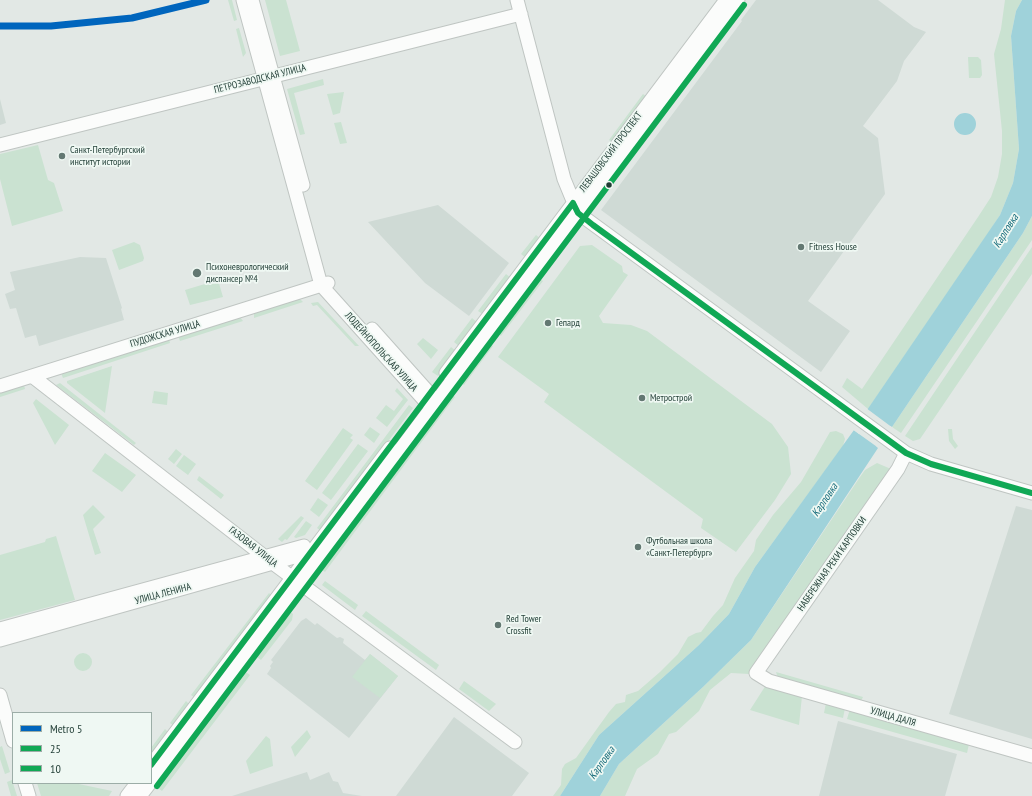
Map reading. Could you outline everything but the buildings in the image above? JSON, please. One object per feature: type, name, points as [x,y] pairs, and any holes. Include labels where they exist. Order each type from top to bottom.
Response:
[{"type":"street","name":"ЛОДЕЙНОПОЛЬСКАЯ УЛИЦА","points":[[243,0],[269,77]]},
{"type":"street","name":"ЛОДЕЙНОПОЛЬСКАЯ УЛИЦА","points":[[252,0],[269,77],[325,284],[430,400]]},
{"type":"street","points":[[517,0],[564,179],[576,208],[906,453],[931,464],[1032,493]]},
{"type":"street","name":"ЛЕВАШОВСКИЙ ПРОСПЕКТ","points":[[576,208],[726,0]]},
{"type":"street","name":"ЛЕВАШОВСКИЙ ПРОСПЕКТ","points":[[152,779],[296,580],[430,400],[576,208],[738,0]]},
{"type":"street","name":"ПЕТРОЗАВОДСКАЯ УЛИЦА","points":[[0,145],[520,14]]},
{"type":"street","name":"ПУДОЖСКАЯ УЛИЦА","points":[[0,386],[325,284]]},
{"type":"street","name":"ГАЗОВАЯ УЛИЦА","points":[[32,376],[296,580],[515,742]]},
{"type":"street","name":"НАБЕРЕЖНАЯ РЕКИ КАРПОВКИ","points":[[756,673],[898,469],[906,453]]},
{"type":"street","name":"УЛИЦА ЛЕНИНА","points":[[0,640],[322,545]]},
{"type":"street","name":"УЛИЦА ЛЕНИНА","points":[[0,629],[270,560],[310,553],[322,545]]},
{"type":"street","name":"ЛЕВАШОВСКИЙ ПРОСПЕКТ","points":[[152,764],[296,580],[310,553]]},
{"type":"street","name":"УЛИЦА ДАЛЯ","points":[[756,673],[769,681],[1032,756]]},
{"type":"street","points":[[0,695],[8,735]]},
{"type":"street","points":[[25,784],[29,796]]},
{"type":"street","points":[[128,796],[136,784]]},
{"type":"street","name":"ЛЕВАШОВСКИЙ ПРОСПЕКТ","points":[[140,796],[149,784]]},
{"type":"shaded area","points":[[756,0],[878,0],[914,27],[926,32],[904,61],[897,81],[863,126],[878,138],[885,194],[808,301],[850,331],[821,372],[601,210],[742,21],[741,20]]},
{"type":"shaded area","points":[[0,99],[6,123],[0,125]]},
{"type":"shaded area","points":[[438,205],[509,263],[469,316],[425,283],[368,222]]},
{"type":"shaded area","points":[[80,257],[106,258],[122,308],[124,320],[39,346],[36,335],[25,338],[16,308],[10,309],[5,294],[15,290],[10,272]]},
{"type":"shaded area","points":[[1016,506],[1032,510],[1032,739],[949,714]]},
{"type":"shaded area","points":[[306,618],[315,625],[317,623],[337,638],[340,637],[344,639],[343,643],[365,660],[370,654],[398,676],[349,738],[267,674],[273,662],[271,660],[301,621]]},
{"type":"shaded area","points":[[454,717],[529,773],[512,796],[396,796]]},
{"type":"shaded area","points":[[838,721],[957,754],[945,796],[819,796]]},
{"type":"shaded area","points":[[307,772],[310,780],[329,772],[333,781],[338,782],[343,793],[362,796],[232,796]]},
{"type":"green space","points":[[228,0],[232,0],[237,20],[234,21]]},
{"type":"green space","points":[[265,0],[286,0],[300,51],[280,56]]},
{"type":"green space","points":[[1005,0],[1022,0],[1016,11],[1011,36],[1019,149],[1013,183],[1000,215],[868,409],[842,387],[847,378],[862,389],[991,197],[998,177],[1002,154],[1002,131],[994,54],[1001,29]]},
{"type":"green space","points":[[239,28],[246,53],[243,57],[236,29]]},
{"type":"green space","points":[[968,57],[978,57],[981,60],[982,75],[980,78],[969,78]]},
{"type":"green space","points":[[323,79],[324,85],[294,93],[305,134],[300,135],[287,89]]},
{"type":"green space","points":[[344,92],[340,113],[333,115],[327,94]]},
{"type":"green space","points":[[643,94],[647,97],[613,143],[609,140]]},
{"type":"green space","points":[[341,122],[347,143],[340,144],[334,123]]},
{"type":"green space","points":[[38,145],[48,180],[54,183],[63,211],[12,226],[0,179],[0,154]]},
{"type":"green space","points":[[1032,216],[1032,240],[901,433],[892,427],[1023,233]]},
{"type":"green space","points":[[536,235],[541,239],[526,258],[521,254]]},
{"type":"green space","points":[[134,242],[140,245],[144,258],[143,261],[119,270],[112,250]]},
{"type":"green space","name":"Метрострой","points":[[592,245],[622,266],[623,272],[628,275],[599,316],[603,323],[631,325],[647,331],[772,424],[788,447],[791,474],[775,500],[736,552],[701,528],[703,519],[544,402],[549,394],[498,357],[580,246]]},
{"type":"green space","points":[[1032,247],[1032,274],[920,439],[913,441],[905,436]]},
{"type":"green space","points":[[506,274],[511,278],[484,315],[478,311]]},
{"type":"green space","points":[[537,277],[543,281],[501,336],[496,332]]},
{"type":"green space","points":[[218,280],[223,297],[190,305],[185,290]]},
{"type":"green space","points":[[299,298],[303,302],[254,318],[254,313]]},
{"type":"green space","points":[[318,302],[359,346],[355,346],[317,305],[313,306],[311,303]]},
{"type":"green space","points":[[239,316],[243,321],[180,341],[178,336]]},
{"type":"green space","points":[[472,318],[478,323],[460,347],[454,342]]},
{"type":"green space","points":[[423,338],[438,350],[431,359],[417,344]]},
{"type":"green space","points":[[169,339],[170,343],[63,378],[61,373]]},
{"type":"green space","points":[[488,342],[493,346],[464,385],[459,381]]},
{"type":"green space","points":[[451,347],[456,351],[438,376],[432,372]]},
{"type":"green space","points":[[112,366],[105,413],[67,383],[67,381]]},
{"type":"green space","points":[[60,383],[136,443],[134,445],[56,385]]},
{"type":"green space","points":[[24,385],[25,389],[0,397],[0,393]]},
{"type":"green space","points":[[397,388],[408,400],[387,427],[376,418],[386,405],[394,411],[403,399],[395,391]]},
{"type":"green space","points":[[154,391],[168,393],[167,405],[152,403]]},
{"type":"green space","points":[[449,393],[455,397],[325,572],[319,568]]},
{"type":"green space","points":[[36,399],[69,425],[55,445],[33,403]]},
{"type":"green space","points":[[409,405],[413,408],[321,531],[317,528]]},
{"type":"green space","points":[[370,427],[380,434],[374,443],[364,435]]},
{"type":"green space","points":[[343,428],[353,435],[350,438],[353,440],[317,490],[305,481]]},
{"type":"green space","points":[[948,429],[952,429],[953,439],[958,446],[955,449],[949,441]]},
{"type":"green space","points":[[836,431],[843,434],[845,439],[843,446],[755,567],[729,614],[699,645],[599,735],[560,796],[553,796],[561,785],[562,769],[565,764],[576,758],[616,704],[625,702],[626,695],[638,691],[660,672],[678,654],[688,637],[701,632],[723,605],[735,578],[754,551],[756,540],[773,515],[801,482],[830,432]]},
{"type":"green space","points":[[358,444],[368,451],[331,500],[322,493]]},
{"type":"green space","points":[[176,449],[182,454],[174,464],[168,459]]},
{"type":"green space","points":[[105,453],[136,475],[122,492],[92,471]]},
{"type":"green space","points":[[184,455],[196,464],[188,475],[176,466]]},
{"type":"green space","points":[[877,463],[891,469],[749,674],[731,673],[710,690],[699,711],[676,732],[669,734],[658,754],[637,769],[625,796],[600,796],[619,764],[703,687],[751,640],[860,477],[865,470]]},
{"type":"green space","points":[[199,476],[224,495],[221,499],[197,480]]},
{"type":"green space","points":[[318,498],[328,505],[319,517],[310,510]]},
{"type":"green space","points":[[93,505],[105,517],[93,529],[101,553],[95,555],[83,515]]},
{"type":"green space","points":[[301,516],[304,518],[287,540],[285,539],[282,542],[278,539]]},
{"type":"green space","points":[[306,521],[312,525],[305,535],[296,538],[294,537]]},
{"type":"green space","points":[[56,536],[75,600],[0,620],[0,555],[45,542],[46,539]]},
{"type":"green space","points":[[325,581],[358,605],[355,610],[322,585]]},
{"type":"green space","points":[[269,593],[272,596],[195,698],[191,695]]},
{"type":"green space","points":[[288,609],[293,614],[292,620],[261,660],[254,655]]},
{"type":"green space","points":[[366,611],[439,665],[436,670],[362,616]]},
{"type":"green space","points":[[83,653],[89,656],[92,662],[89,668],[83,671],[77,668],[74,662],[77,656]]},
{"type":"green space","points":[[370,654],[398,676],[380,698],[352,677]]},
{"type":"green space","points":[[243,670],[250,675],[162,791],[155,786]]},
{"type":"green space","points":[[776,672],[863,697],[861,701],[778,678]]},
{"type":"green space","points":[[464,681],[496,704],[489,711],[459,689]]},
{"type":"green space","points":[[766,685],[802,696],[799,725],[750,710]]},
{"type":"green space","points":[[186,701],[190,705],[174,726],[170,723]]},
{"type":"green space","points":[[826,703],[845,708],[843,718],[824,713]]},
{"type":"green space","points":[[850,709],[969,744],[967,753],[847,719]]},
{"type":"green space","points":[[165,729],[169,733],[152,756],[152,747]]},
{"type":"green space","points":[[307,730],[311,737],[295,757],[291,747]]},
{"type":"green space","points":[[266,736],[270,739],[273,766],[250,774],[246,761]]},
{"type":"green space","points":[[2,746],[10,772],[5,774],[0,759],[0,747]]},
{"type":"green space","points":[[12,780],[17,796],[11,796],[7,782]]},
{"type":"green space","points":[[37,784],[79,784],[112,791],[109,796],[41,796]]},
{"type":"water","name":"Карповка","points":[[1022,0],[1032,0],[1032,216],[1023,233],[892,427],[890,426],[876,446],[878,448],[751,640],[703,687],[619,764],[600,796],[560,796],[599,735],[699,645],[729,614],[755,567],[854,430],[859,434],[873,414],[867,410],[1000,215],[1013,183],[1019,149],[1011,36],[1016,11]]},
{"type":"water","points":[[965,113],[973,116],[976,124],[973,132],[965,135],[957,132],[954,124],[957,116]]},
{"type":"pier","points":[[866,408],[893,428],[890,429],[879,445],[880,449],[852,429],[854,428],[859,431],[871,414],[866,411]]},
{"type":"metro line","name":"5","points":[[0,26],[51,26],[132,18],[206,0]]},
{"type":"transit line","name":"10","points":[[157,786],[744,5]]},
{"type":"transit line","name":"25","points":[[152,764],[573,203],[578,213],[593,225],[906,453],[931,464],[1032,493]]},
{"type":"place","name":"Санкт-Петербургский институт истории","points":[[62,156]]},
{"type":"place","name":"Fitness House","points":[[801,247]]},
{"type":"place","name":"Психоневрологический диспансер №4","points":[[197,273]]},
{"type":"place","name":"Гепард","points":[[548,323]]},
{"type":"place","name":"Метрострой","points":[[642,398]]},
{"type":"place","name":"Футбольная школа «Санкт-Петербург»","points":[[638,547]]},
{"type":"place","name":"Red Tower Crossfit","points":[[498,625]]}]
